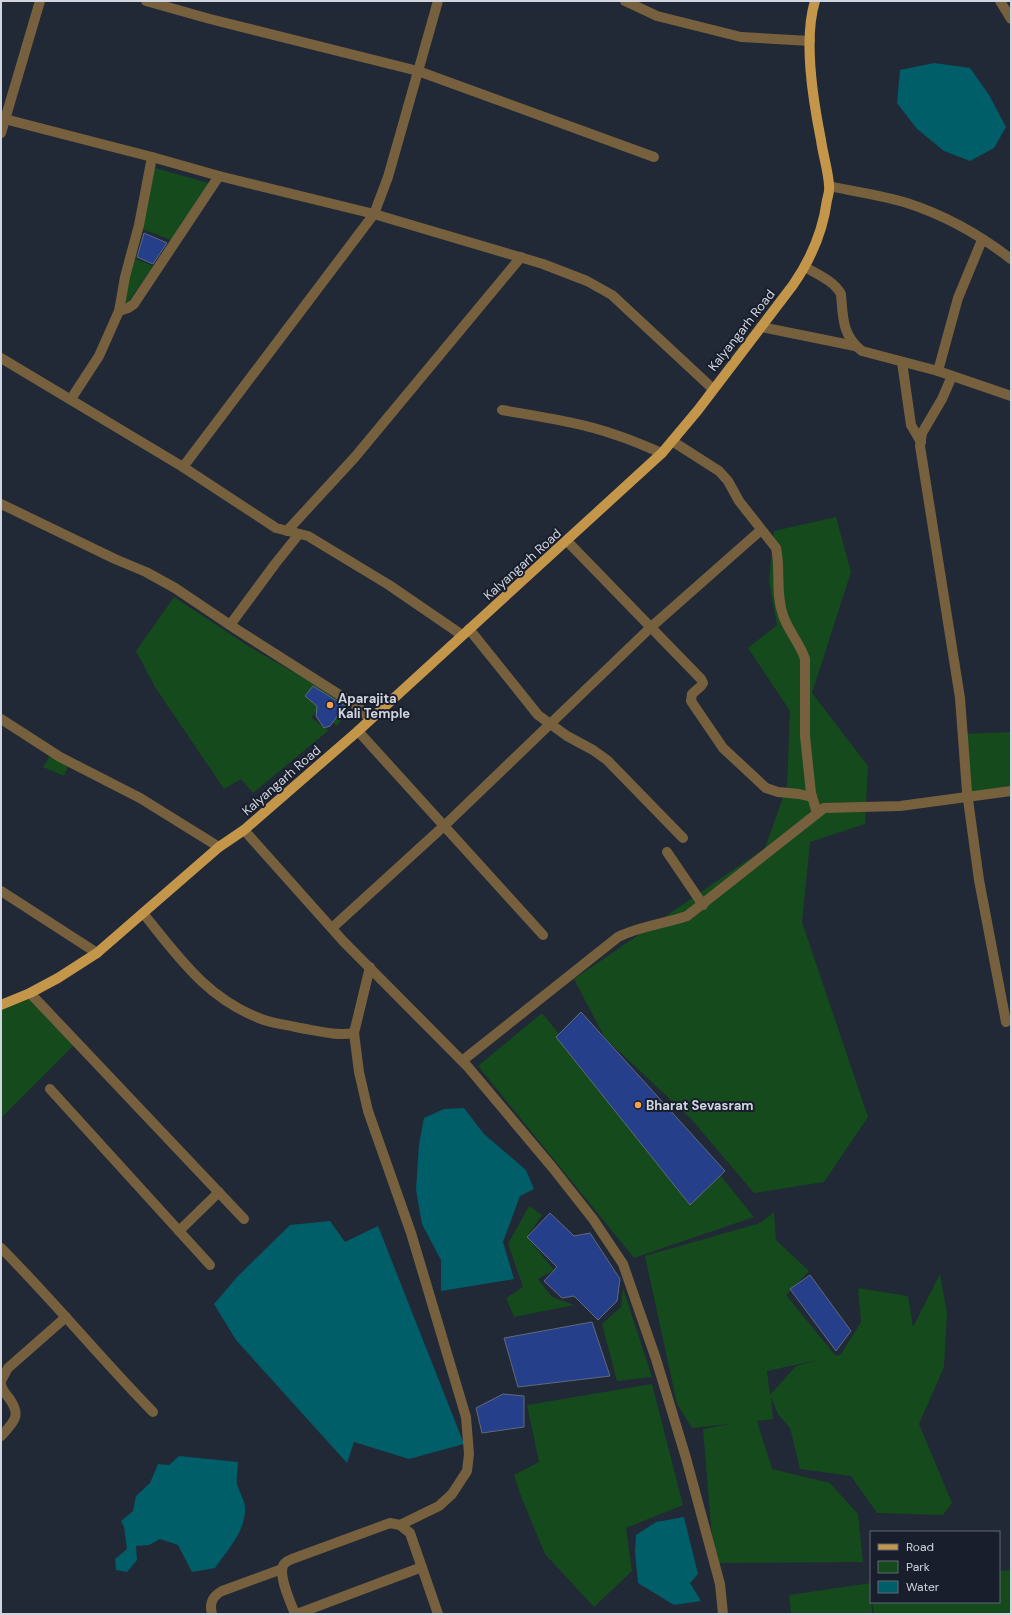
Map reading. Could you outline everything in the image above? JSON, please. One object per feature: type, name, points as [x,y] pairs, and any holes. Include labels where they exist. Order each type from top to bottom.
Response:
[{"type":"main road","name":"Kalyangarh Road","points":[[1,1004],[30,993],[58,978],[96,954],[220,847],[244,830],[358,731],[567,541],[662,453],[698,410],[805,267],[816,246],[826,209],[829,186],[818,126],[809,50],[815,1]]},
{"type":"street","points":[[1,133],[3,118],[40,1]]},
{"type":"street","points":[[146,1],[218,21],[418,71],[654,157]]},
{"type":"street","points":[[183,467],[374,214],[388,177],[438,1]]},
{"type":"street","points":[[625,1],[657,16],[741,37],[810,41]]},
{"type":"street","points":[[1000,1],[1011,19]]},
{"type":"street","points":[[3,118],[219,176],[374,214],[544,264],[587,281],[612,295],[713,389]]},
{"type":"street","points":[[71,399],[99,356],[119,311],[125,277],[139,225],[152,157]]},
{"type":"street","points":[[119,311],[134,304],[219,176]]},
{"type":"street","points":[[829,186],[906,203],[946,219],[996,248],[1011,259]]},
{"type":"street","points":[[938,371],[958,298],[982,240]]},
{"type":"street","points":[[287,531],[355,457],[521,257]]},
{"type":"street","points":[[805,267],[839,289],[841,294],[844,324],[855,346]]},
{"type":"street","points":[[761,327],[855,346],[862,351],[938,371],[1011,396]]},
{"type":"street","points":[[1,358],[183,467],[276,528],[308,536],[466,632],[538,714],[567,736],[593,750],[607,760],[683,838]]},
{"type":"street","points":[[902,362],[911,424],[921,442]]},
{"type":"street","points":[[952,376],[942,399],[922,434],[921,442],[948,631],[960,698],[968,798],[979,880],[1006,1022]]},
{"type":"street","points":[[502,410],[598,429],[662,453]]},
{"type":"street","points":[[672,441],[720,471],[728,481],[739,501],[776,548],[777,584],[782,614],[803,651],[805,659],[805,736],[812,797],[817,813]]},
{"type":"street","points":[[1,504],[115,559],[146,572],[175,588],[357,706],[370,719]]},
{"type":"street","points":[[332,928],[445,825],[650,628],[761,530]]},
{"type":"street","points":[[230,625],[299,534]]},
{"type":"street","points":[[567,541],[701,679],[703,682],[701,686],[692,694],[690,698],[723,748],[766,788],[778,792],[812,797]]},
{"type":"street","points":[[1,719],[60,757],[140,798],[220,847]]},
{"type":"street","points":[[358,731],[445,825],[543,935]]},
{"type":"street","points":[[462,1061],[618,937],[636,929],[673,921],[687,916],[824,808],[900,806],[1011,791]]},
{"type":"street","points":[[244,830],[332,928],[462,1061],[552,1167],[589,1214],[623,1264],[656,1359],[686,1458],[720,1584],[723,1614]]},
{"type":"street","points":[[667,852],[703,904]]},
{"type":"street","points":[[1,891],[96,954]]},
{"type":"street","points":[[143,914],[179,958],[209,989],[237,1008],[265,1020],[322,1032],[343,1035],[354,1033]]},
{"type":"street","points":[[370,966],[354,1033],[359,1072],[368,1111],[411,1233],[466,1418],[469,1454],[467,1471],[452,1494],[439,1506],[400,1525]]},
{"type":"street","points":[[30,993],[244,1219]]},
{"type":"street","points":[[50,1089],[210,1266]]},
{"type":"street","points":[[180,1232],[219,1192]]},
{"type":"street","points":[[1,1248],[37,1284],[120,1378],[153,1412]]},
{"type":"street","points":[[1,1436],[13,1423],[16,1414],[15,1407],[2,1389],[1,1383],[8,1368],[66,1317]]},
{"type":"street","points":[[422,1567],[296,1614],[284,1584],[282,1569],[285,1563],[292,1559],[390,1523],[400,1525],[410,1533],[422,1567],[438,1614]]},
{"type":"street","points":[[212,1614],[212,1600],[215,1595],[282,1569]]},
{"type":"green space","points":[[155,168],[212,184],[171,240],[139,228]]},
{"type":"green space","points":[[134,258],[153,266],[127,304],[123,301]]},
{"type":"green space","points":[[836,517],[851,572],[812,693],[868,766],[865,824],[810,842],[802,922],[868,1117],[824,1182],[754,1193],[692,1120],[605,1038],[574,979],[765,848],[787,786],[790,711],[748,648],[777,625],[769,581],[774,531]]},
{"type":"green space","points":[[174,597],[253,649],[351,705],[337,726],[317,711],[311,717],[324,728],[329,730],[253,793],[241,779],[224,789],[155,687],[136,651]]},
{"type":"green space","points":[[1011,732],[1011,791],[968,798],[963,734]]},
{"type":"green space","points":[[50,756],[68,766],[64,776],[43,767]]},
{"type":"green space","points":[[30,993],[77,1042],[1,1118],[1,1004]]},
{"type":"green space","points":[[542,1013],[692,1198],[720,1175],[754,1217],[634,1258],[478,1066]]},
{"type":"green space","points":[[529,1206],[542,1215],[527,1237],[554,1270],[538,1279],[552,1297],[574,1305],[514,1317],[506,1298],[523,1287],[508,1244]]},
{"type":"green space","points":[[774,1212],[776,1240],[809,1271],[786,1295],[836,1356],[841,1354],[861,1322],[858,1288],[908,1296],[913,1327],[940,1274],[947,1313],[944,1367],[919,1424],[952,1503],[943,1515],[877,1513],[851,1476],[800,1469],[790,1428],[778,1414],[771,1397],[773,1419],[757,1421],[772,1469],[830,1483],[858,1514],[863,1562],[714,1563],[703,1429],[730,1424],[692,1428],[677,1404],[645,1256],[760,1223]],"holes":[[[818,1360],[796,1366],[770,1395],[767,1371]]]},
{"type":"green space","points":[[623,1288],[652,1377],[617,1381],[602,1324],[621,1307]]},
{"type":"green space","points":[[652,1384],[683,1505],[626,1528],[632,1571],[594,1607],[545,1554],[522,1499],[514,1475],[539,1462],[527,1405]]},
{"type":"green space","points":[[1011,1570],[1011,1614],[874,1614],[872,1603],[1000,1603],[1000,1571]]},
{"type":"green space","points":[[870,1583],[870,1603],[872,1603],[872,1614],[791,1614],[789,1595]]},
{"type":"water","points":[[934,63],[970,68],[989,95],[1006,127],[994,148],[970,161],[944,151],[917,129],[897,103],[900,70]]},
{"type":"water","points":[[464,1108],[484,1134],[526,1170],[534,1189],[520,1196],[503,1242],[514,1279],[441,1291],[441,1260],[422,1224],[416,1190],[419,1144],[424,1118],[444,1109]]},
{"type":"water","points":[[330,1221],[345,1242],[378,1226],[464,1444],[409,1459],[354,1442],[347,1463],[236,1340],[214,1304],[237,1277],[290,1225]]},
{"type":"water","points":[[179,1456],[238,1462],[237,1484],[244,1502],[245,1516],[243,1524],[235,1540],[215,1568],[192,1572],[178,1545],[160,1539],[149,1545],[136,1546],[137,1560],[127,1572],[116,1570],[115,1559],[127,1549],[124,1527],[121,1521],[133,1511],[136,1496],[150,1483],[158,1464],[169,1465]]},
{"type":"water","points":[[684,1517],[698,1574],[690,1583],[701,1601],[674,1605],[638,1583],[635,1552],[636,1535],[656,1522]]},
{"type":"building","points":[[144,233],[167,243],[153,264],[137,257]]},
{"type":"building","name":"Aparajita Kali Temple","points":[[313,686],[345,706],[330,726],[324,728],[316,716],[317,706],[305,696]]},
{"type":"building","name":"Bharat Sevasram","points":[[581,1012],[725,1171],[690,1205],[556,1037]]},
{"type":"building","points":[[550,1213],[574,1236],[590,1233],[620,1279],[617,1301],[598,1320],[574,1296],[562,1298],[544,1281],[557,1267],[527,1237]]},
{"type":"building","points":[[810,1275],[851,1331],[836,1351],[790,1289]]},
{"type":"building","points":[[592,1322],[610,1376],[518,1387],[504,1338]]},
{"type":"building","points":[[503,1394],[524,1396],[524,1427],[482,1433],[476,1408]]},
{"type":"place","name":"Aparajita Kali Temple","points":[[330,705]]},
{"type":"place","name":"Bharat Sevasram","points":[[638,1105]]}]
